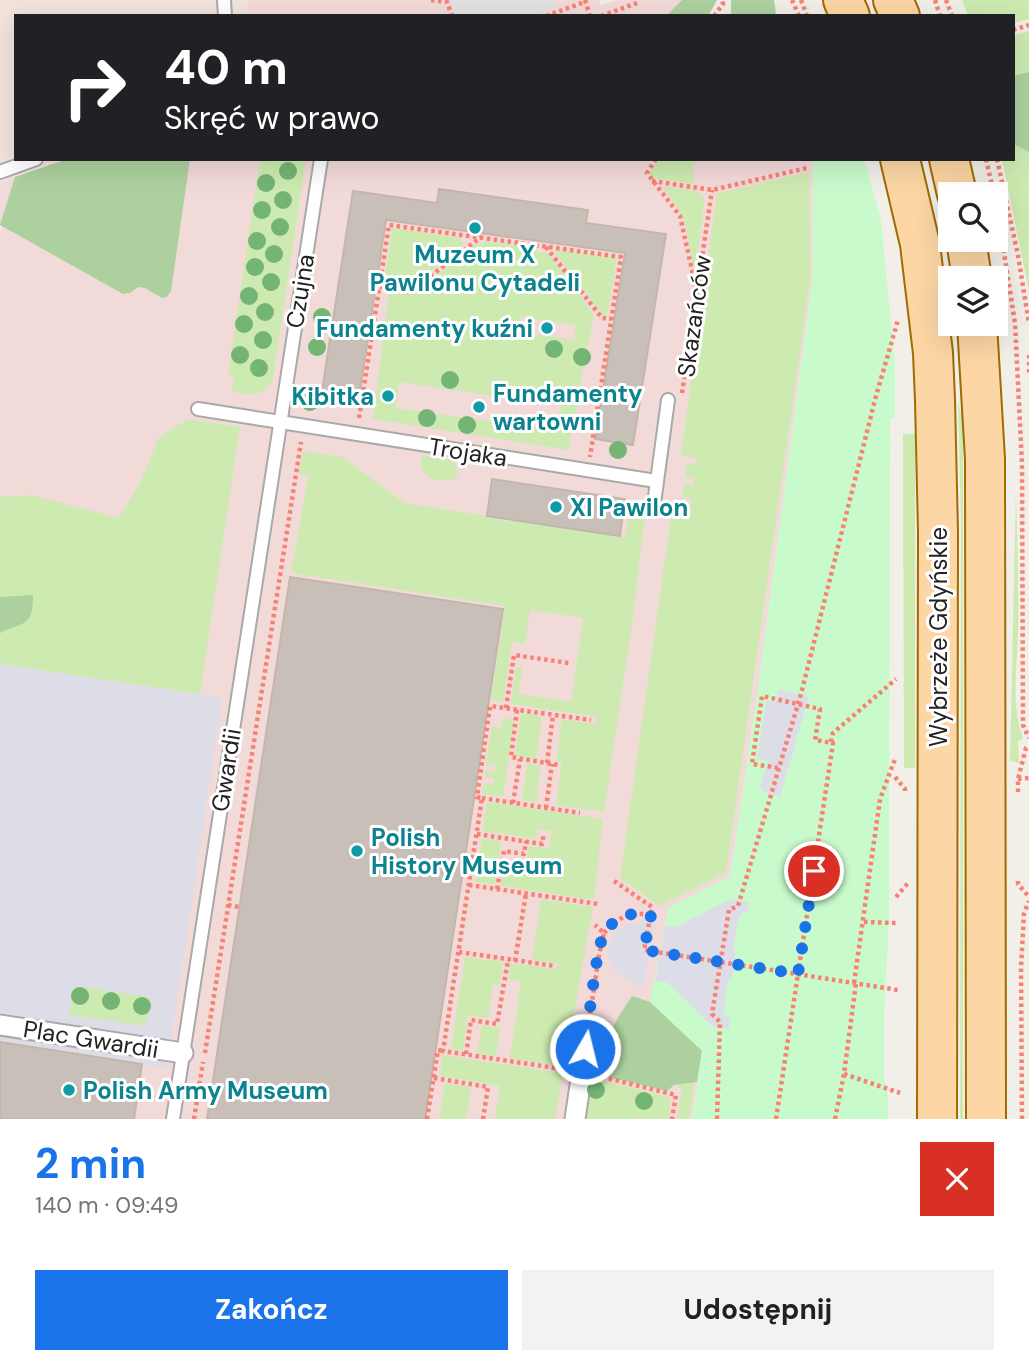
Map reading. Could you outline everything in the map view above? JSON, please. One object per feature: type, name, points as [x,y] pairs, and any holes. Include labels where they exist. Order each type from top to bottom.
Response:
[{"type":"main road","name":"Wybrzeże Gdyńskie","points":[[901,161],[914,214],[925,280],[936,412],[937,1119]]},
{"type":"main road","points":[[949,161],[954,182]]},
{"type":"main road","name":"Wybrzeże Gdyńskie","points":[[978,336],[985,459],[986,1119]]},
{"type":"street","name":"Plac Gwardii","points":[[0,1024],[183,1053]]},
{"type":"street","points":[[575,1119],[582,1072]]},
{"type":"lane","points":[[0,172],[30,161]]},
{"type":"lane","name":"Czujna","points":[[280,422],[320,161]]},
{"type":"lane","name":"Skazańców","points":[[653,511],[668,400]]},
{"type":"lane","name":"Trojaka","points":[[198,409],[656,481]]},
{"type":"lane","name":"Gwardii","points":[[173,1119],[280,422]]},
{"type":"path","points":[[431,0],[447,2],[451,14]]},
{"type":"path","points":[[551,14],[585,1]]},
{"type":"path","points":[[607,14],[638,3]]},
{"type":"path","points":[[655,161],[647,173],[680,216],[697,292]]},
{"type":"path","points":[[986,161],[991,182]]},
{"type":"path","points":[[998,161],[1029,324]]},
{"type":"path","points":[[652,181],[712,190],[807,168]]},
{"type":"path","name":"Skazańców","points":[[668,400],[681,403],[712,190]]},
{"type":"path","points":[[359,421],[389,225],[621,257],[590,457]]},
{"type":"path","points":[[380,287],[410,292],[481,237]]},
{"type":"path","points":[[546,246],[602,318],[611,319]]},
{"type":"path","points":[[1004,252],[1015,323],[1022,464],[1023,725],[1029,738]]},
{"type":"path","points":[[717,1119],[720,1023],[712,1014],[729,910],[738,906],[799,703],[876,396],[899,319]]},
{"type":"path","points":[[1029,355],[1029,376]]},
{"type":"path","points":[[194,1119],[301,442]]},
{"type":"path","points":[[506,708],[514,655],[569,663]]},
{"type":"path","points":[[776,1119],[833,733],[896,679]]},
{"type":"path","points":[[779,768],[752,764],[762,695],[820,709],[815,740],[831,742]]},
{"type":"path","points":[[580,813],[477,797],[490,706],[591,720]]},
{"type":"path","points":[[517,710],[511,757],[552,764]]},
{"type":"path","points":[[546,808],[552,764],[553,715]]},
{"type":"path","points":[[1029,746],[1026,748],[1018,779],[1029,778]]},
{"type":"path","points":[[513,803],[520,759]]},
{"type":"path","points":[[835,1119],[844,1074],[880,799],[895,759]]},
{"type":"path","points":[[895,777],[905,789]]},
{"type":"path","points":[[443,1051],[482,798]]},
{"type":"path","points":[[477,834],[542,844],[544,833]]},
{"type":"path","points":[[510,852],[513,839]]},
{"type":"path","points":[[497,889],[504,851],[524,854],[526,841]]},
{"type":"path","points":[[614,881],[652,907],[644,950],[898,990]]},
{"type":"path","points":[[895,897],[908,883]]},
{"type":"path","points":[[1018,884],[1029,899],[1024,913],[1021,968],[1022,1119]]},
{"type":"path","points":[[469,885],[598,904]]},
{"type":"path","points":[[515,961],[526,893]]},
{"type":"path","points":[[582,1072],[604,933],[626,914],[638,912],[651,915]]},
{"type":"path","points":[[864,922],[896,923]]},
{"type":"path","points":[[595,925],[604,933]]},
{"type":"path","points":[[458,951],[555,966]]},
{"type":"path","points":[[466,1054],[471,1020],[497,1024],[508,960]]},
{"type":"path","points":[[427,1119],[438,1050],[582,1072],[676,1094],[672,1119]]},
{"type":"path","points":[[844,1074],[900,1093]]},
{"type":"path","points":[[433,1078],[488,1087],[483,1119]]},
{"type":"shaded area","points":[[0,0],[249,0],[246,14],[14,14],[14,161],[61,161],[0,184]]},
{"type":"shaded area","points":[[249,0],[599,0],[601,5],[616,0],[682,0],[668,14],[246,14]]},
{"type":"shaded area","points":[[450,0],[554,0],[556,7],[536,14],[455,14]]},
{"type":"shaded area","points":[[61,161],[813,161],[812,282],[730,877],[668,909],[650,1002],[702,1051],[692,1119],[0,1119],[0,232],[3,228],[0,225],[0,184]]},
{"type":"shaded area","points":[[0,664],[222,698],[167,1068],[0,1042]],"holes":[[[74,986],[150,997],[146,1026],[69,1015]]]},
{"type":"shaded area","points":[[778,689],[809,696],[780,797],[763,792],[764,789],[760,788],[768,761],[757,759],[766,701],[776,702]]},
{"type":"shaded area","points":[[731,899],[749,902],[747,913],[742,912],[739,916],[733,950],[736,950],[732,978],[729,978],[723,1013],[730,1019],[729,1029],[713,1027],[668,983],[655,981],[665,925],[676,927]]},
{"type":"shaded area","points":[[642,918],[655,920],[643,987],[633,985],[634,982],[615,972],[608,952],[611,938],[616,932],[628,924],[641,923]]},
{"type":"green space","points":[[682,0],[717,0],[709,14],[668,14]]},
{"type":"green space","points":[[731,0],[774,0],[775,14],[731,14]]},
{"type":"green space","points":[[962,0],[1029,0],[1029,19],[1015,22],[1015,14],[967,14]]},
{"type":"green space","points":[[1029,31],[1029,72],[1015,76],[1015,35]]},
{"type":"green space","points":[[1029,72],[1029,152],[1015,145],[1015,76]]},
{"type":"green space","points":[[1015,145],[1029,152],[1029,291],[1002,161],[1015,161]]},
{"type":"green space","points":[[61,161],[190,161],[171,291],[167,297],[162,298],[138,287],[123,294],[0,225],[15,177]]},
{"type":"green space","points":[[260,161],[306,161],[273,379],[261,392],[244,394],[232,392],[233,376],[228,375]]},
{"type":"green space","points":[[657,161],[697,163],[693,164],[694,184],[653,178],[650,173]]},
{"type":"green space","points":[[813,161],[865,161],[881,220],[895,364],[895,418],[890,419],[889,918],[884,1019],[884,1079],[888,1096],[888,1119],[692,1119],[702,1051],[650,1002],[668,908],[730,876],[758,689],[812,282]]},
{"type":"green space","points":[[809,172],[810,281],[726,873],[660,906],[620,878],[673,503],[690,506],[692,499],[682,497],[684,484],[693,485],[694,478],[685,477],[686,463],[696,465],[697,458],[681,455],[717,194]]},
{"type":"green space","points":[[661,186],[698,191],[705,199],[695,274],[682,217]]},
{"type":"green space","points":[[392,228],[460,238],[460,242],[467,243],[409,289],[383,285]]},
{"type":"green space","points":[[484,241],[531,247],[531,251],[548,253],[594,314],[568,450],[373,419],[389,291],[411,295],[476,244],[483,245]],"holes":[[[521,317],[576,325],[574,340],[519,332]],[[399,382],[561,406],[558,431],[396,408]]]},
{"type":"green space","points":[[555,250],[617,258],[607,316],[603,315]]},
{"type":"green space","points":[[958,402],[963,420],[963,1119],[960,1119],[961,521]]},
{"type":"green space","points":[[189,419],[240,427],[200,694],[0,664],[0,497],[30,495],[119,518],[139,485],[159,437]]},
{"type":"green space","points":[[903,434],[915,434],[915,768],[904,768]]},
{"type":"green space","points":[[303,451],[343,457],[404,503],[500,518],[509,522],[510,519],[625,537],[629,513],[645,515],[604,812],[556,805],[562,763],[556,762],[562,719],[595,724],[596,717],[511,704],[516,667],[522,668],[518,694],[571,702],[583,618],[530,610],[525,644],[512,642],[503,702],[491,700],[505,606],[291,573],[308,476],[299,474]]},
{"type":"green space","points":[[421,455],[453,460],[458,474],[455,479],[441,480],[430,477],[423,469]]},
{"type":"green space","points":[[1016,488],[1016,700],[1023,738],[1018,741],[1019,763],[1010,761]]},
{"type":"green space","points":[[33,595],[33,606],[26,622],[0,633],[0,597]]},
{"type":"green space","points":[[521,713],[542,716],[536,759],[515,756]]},
{"type":"green space","points":[[503,718],[514,720],[503,797],[482,794],[483,784],[493,785],[494,779],[485,777],[485,771],[495,772],[495,765],[486,764],[492,726],[501,728]]},
{"type":"green space","points":[[527,764],[541,765],[536,802],[522,800]]},
{"type":"green space","points":[[487,802],[603,819],[594,900],[501,886],[505,862],[526,865],[529,846],[549,848],[551,831],[538,829],[536,839],[483,831]]},
{"type":"green space","points":[[482,838],[501,841],[495,885],[475,882]]},
{"type":"green space","points":[[541,899],[593,907],[564,1066],[510,1059],[521,982],[508,979],[510,963],[557,969],[557,963],[532,960]]},
{"type":"green space","points":[[465,957],[503,962],[500,985],[493,985],[488,1018],[468,1016],[463,1051],[451,1049]]},
{"type":"green space","points":[[655,981],[702,1051],[697,1082],[674,1085],[667,1091],[590,1073],[609,1033],[632,996],[650,1002]]},
{"type":"green space","points":[[74,985],[151,997],[146,1027],[69,1015]]},
{"type":"green space","points":[[482,1025],[500,1028],[496,1056],[477,1054]]},
{"type":"green space","points":[[442,1055],[563,1073],[555,1119],[495,1119],[500,1086],[440,1076]]},
{"type":"green space","points":[[589,1078],[667,1096],[670,1098],[669,1119],[583,1119]]},
{"type":"green space","points":[[445,1083],[471,1087],[466,1119],[439,1119]]},
{"type":"green space","points":[[694,1083],[689,1119],[677,1119],[682,1088],[674,1085]]},
{"type":"building","points":[[439,189],[588,210],[586,223],[666,234],[633,445],[595,439],[625,253],[386,220],[358,403],[321,397],[353,191],[437,203]]},
{"type":"building","name":"XI Pawilon","points":[[492,479],[625,499],[620,536],[487,516]]},
{"type":"building","name":"Polish History Museum","points":[[290,577],[503,609],[425,1119],[207,1119]]},
{"type":"building","name":"Polish Army Museum","points":[[0,1042],[142,1064],[134,1119],[0,1119]]},
{"type":"place","name":"Muzeum X Pawilonu Cytadeli","points":[[475,228]]},
{"type":"place","name":"Fundamenty kuźni","points":[[547,328]]},
{"type":"place","name":"Kibitka","points":[[388,396]]},
{"type":"place","name":"Fundamenty wartowni","points":[[479,407]]},
{"type":"place","name":"XI Pawilon","points":[[556,507]]},
{"type":"place","name":"Polish History Museum","points":[[357,851]]},
{"type":"place","name":"Polish Army Museum","points":[[69,1090]]},
{"type":"route","points":[[585,1049],[602,938],[617,920],[626,914],[638,912],[651,915],[644,950],[798,974],[814,871]]}]
